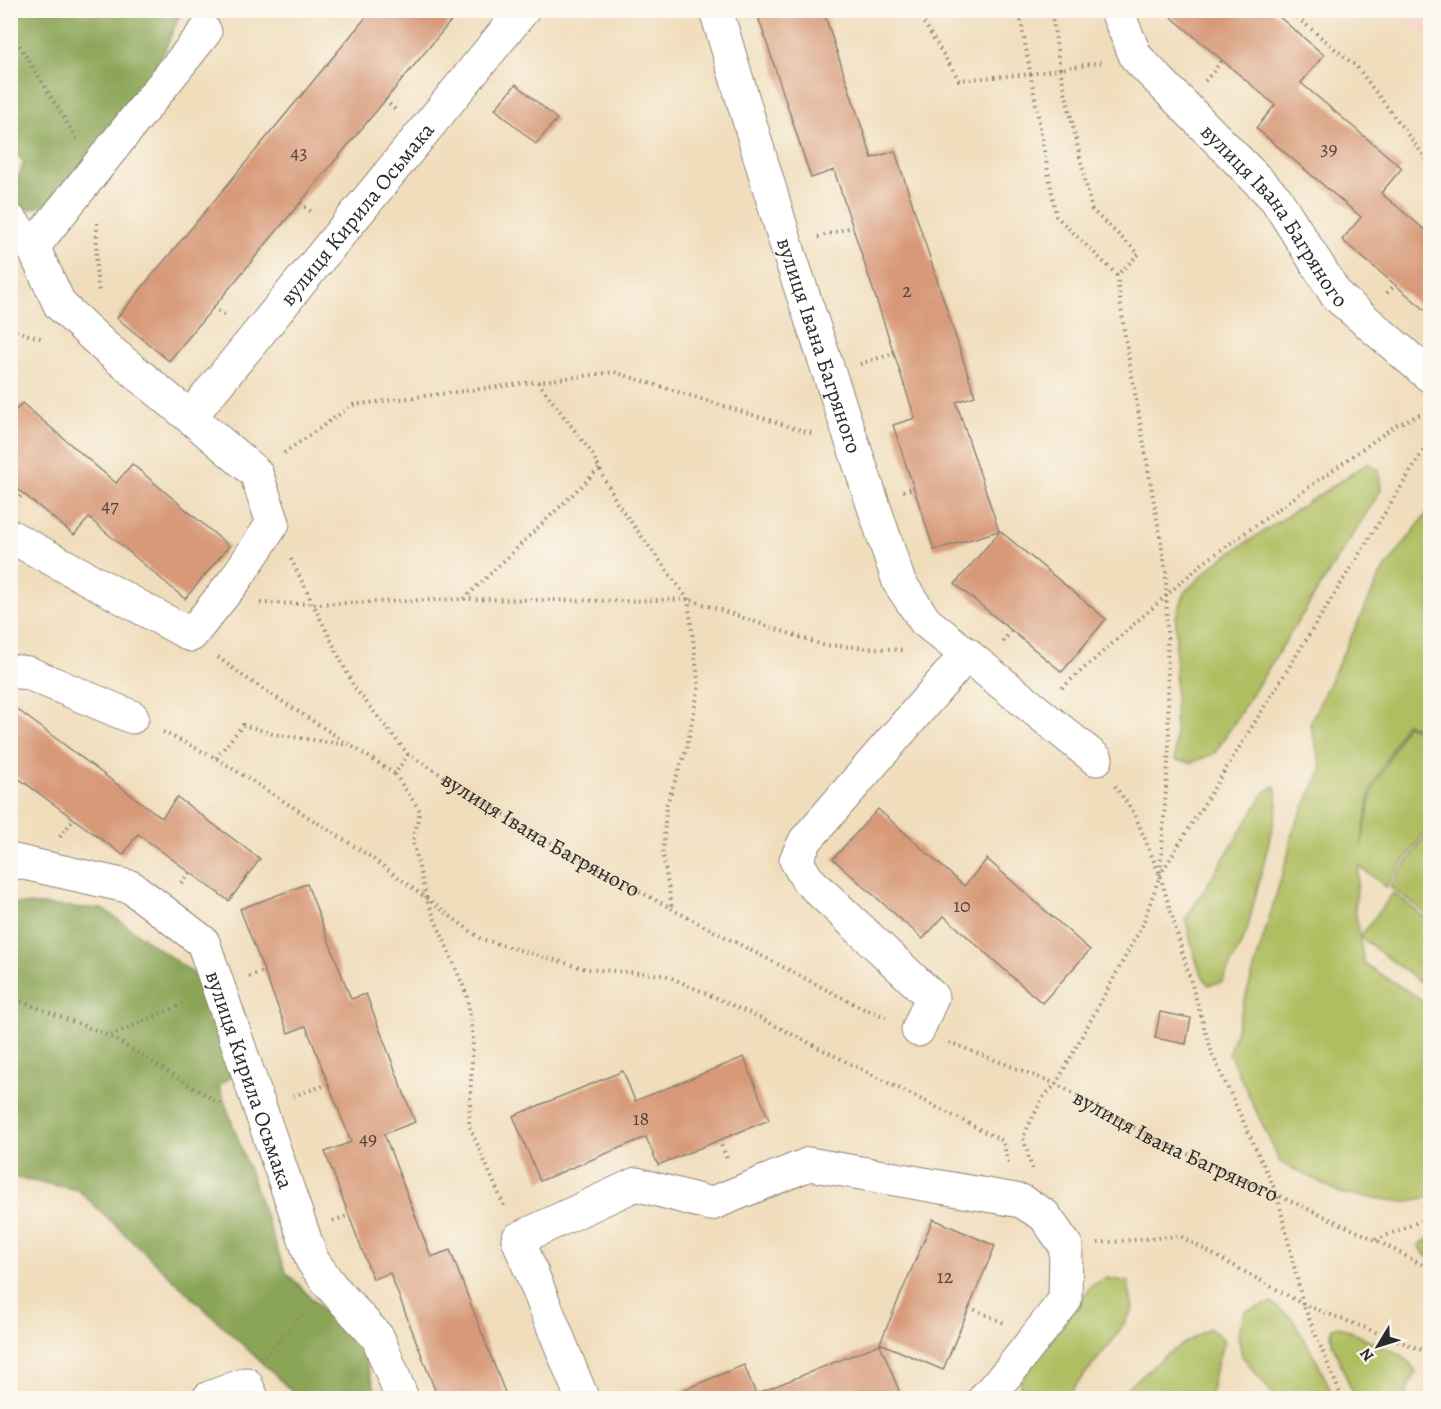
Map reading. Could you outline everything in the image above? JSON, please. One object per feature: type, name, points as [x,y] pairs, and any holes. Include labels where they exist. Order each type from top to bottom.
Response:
[{"type":"street","name":"вулиця Кирила Осьмака","points":[[190,417],[523,10]]},
{"type":"street","name":"вулиця Івана Багряного","points":[[716,10],[788,247],[898,582],[925,621],[1096,759]]},
{"type":"street","name":"вулиця Івана Багряного","points":[[1119,10],[1118,14],[1136,57],[1276,199],[1337,296],[1431,376]]},
{"type":"street","points":[[33,247],[205,32]]},
{"type":"street","points":[[10,220],[33,247],[60,305],[105,347],[256,473],[273,523],[235,580],[191,635],[10,536]]},
{"type":"street","points":[[918,1030],[932,997],[807,879],[796,860],[805,841],[967,654]]},
{"type":"street","points":[[10,670],[28,673],[132,717]]},
{"type":"street","name":"вулиця Кирила Осьмака","points":[[10,860],[130,886],[203,942],[312,1260],[330,1285],[378,1338],[402,1398]]},
{"type":"street","points":[[582,1398],[518,1239],[636,1184],[711,1204],[809,1164],[1032,1208],[1066,1246],[1065,1300],[985,1398]]},
{"type":"street","points":[[209,1398],[249,1391]]},
{"type":"path","points":[[1019,10],[1056,216],[1117,275],[1124,330],[1166,571],[1169,747],[1160,875]]},
{"type":"path","points":[[1288,10],[1357,67],[1431,164]]},
{"type":"path","points":[[1050,12],[1060,69],[1092,210],[1139,254],[1117,275]]},
{"type":"path","points":[[924,23],[959,80],[1030,74],[1098,63]]},
{"type":"path","points":[[256,473],[353,405],[614,372],[853,446]]},
{"type":"path","points":[[537,382],[591,452],[617,504],[688,599],[699,687],[686,751],[666,806],[663,855],[672,909]]},
{"type":"path","points":[[1037,711],[1203,563],[1396,424],[1431,410]]},
{"type":"path","points":[[1023,1137],[1043,1097],[1056,1084],[1142,926],[1160,875],[1431,440]]},
{"type":"path","points":[[464,599],[599,469]]},
{"type":"path","name":"вулиця Івана Багряного","points":[[273,523],[354,687],[408,754],[539,836],[672,909],[864,1009],[1056,1084],[1157,1140],[1376,1240],[1431,1269]]},
{"type":"path","points":[[217,602],[313,604],[464,599],[625,601],[688,599],[823,645],[912,650]]},
{"type":"path","points":[[191,635],[243,676],[395,774],[420,811],[413,841],[426,898],[468,995],[473,1037],[470,1125],[518,1239]]},
{"type":"path","points":[[132,717],[216,758],[372,857],[481,939],[587,969],[664,975],[752,1014],[1003,1141],[1032,1208]]},
{"type":"path","points":[[216,758],[243,725],[273,734],[351,746]]},
{"type":"path","points":[[395,774],[408,754]]},
{"type":"path","points":[[1096,759],[1134,813],[1160,875],[1212,1054],[1277,1194],[1303,1304],[1342,1398]]},
{"type":"path","points":[[110,1036],[219,988]]},
{"type":"path","points":[[10,997],[110,1036],[239,1115],[260,1108]]},
{"type":"path","points":[[1376,1240],[1431,1217]]},
{"type":"path","points":[[1066,1246],[1180,1236],[1303,1304],[1431,1353]]},
{"type":"path","points":[[249,1391],[252,1371],[330,1285]]},
{"type":"shaded area","points":[[1389,11],[1430,11],[1430,41]]},
{"type":"green space","points":[[182,10],[150,84],[49,203],[28,210],[11,203],[11,196],[24,162],[11,148],[10,26],[25,11]]},
{"type":"green space","points":[[1368,463],[1379,470],[1381,490],[1215,753],[1191,763],[1175,760],[1176,616],[1186,591],[1215,563]]},
{"type":"green space","points":[[1430,511],[1430,732],[1405,723],[1371,789],[1361,846],[1373,790],[1406,725],[1430,735],[1430,839],[1423,834],[1386,887],[1359,866],[1355,909],[1364,964],[1430,1005],[1430,1197],[1405,1202],[1343,1194],[1280,1162],[1229,1053],[1288,855],[1292,833],[1322,769],[1310,723],[1381,574]]},
{"type":"green space","points":[[1275,786],[1278,805],[1246,934],[1222,982],[1208,985],[1197,962],[1186,919],[1265,792]]},
{"type":"green space","points":[[1424,838],[1430,842],[1430,916],[1390,887]]},
{"type":"green space","points":[[1393,893],[1430,921],[1430,989],[1360,937]]},
{"type":"green space","points":[[10,903],[103,909],[211,986],[238,1072],[219,1086],[285,1271],[362,1350],[378,1398],[304,1398],[295,1394],[78,1190],[11,1177]]},
{"type":"green space","points":[[1430,1237],[1430,1258],[1425,1255],[1419,1245]]},
{"type":"green space","points":[[1106,1278],[1128,1282],[1133,1309],[1114,1339],[1065,1398],[1018,1398],[1021,1379],[1091,1286]]},
{"type":"green space","points":[[1271,1303],[1292,1318],[1318,1363],[1334,1398],[1276,1398],[1242,1356],[1238,1335],[1245,1311]]},
{"type":"green space","points":[[1338,1326],[1402,1355],[1416,1371],[1404,1398],[1355,1398],[1332,1343],[1331,1329]]},
{"type":"green space","points":[[1210,1328],[1224,1340],[1212,1382],[1211,1398],[1115,1398],[1167,1354]]},
{"type":"building","points":[[372,10],[460,10],[169,361],[117,318]]},
{"type":"building","points":[[756,10],[823,10],[872,158],[895,151],[975,396],[956,402],[999,531],[934,550],[893,425],[915,418],[834,170],[811,178]]},
{"type":"building","points":[[1163,10],[1271,10],[1324,55],[1301,83],[1402,168],[1381,193],[1431,235],[1431,315],[1342,240],[1361,217],[1256,128],[1275,105]]},
{"type":"building","points":[[516,84],[557,119],[536,144],[495,109]]},
{"type":"building","points":[[22,403],[116,483],[132,464],[229,546],[185,599],[89,518],[74,535],[10,483],[10,417]]},
{"type":"building","points":[[1000,531],[1106,619],[1062,672],[955,584]]},
{"type":"building","points":[[10,704],[162,818],[177,797],[260,859],[229,901],[138,834],[123,855],[10,772]]},
{"type":"building","points":[[878,809],[964,886],[987,859],[1090,950],[1042,1003],[944,916],[923,939],[833,859]]},
{"type":"building","points":[[307,884],[351,999],[366,994],[415,1122],[384,1134],[431,1257],[450,1250],[507,1398],[438,1398],[390,1273],[373,1279],[325,1152],[351,1142],[306,1026],[288,1033],[240,909]]},
{"type":"building","points":[[1160,1012],[1191,1018],[1186,1044],[1155,1038]]},
{"type":"building","points":[[744,1057],[769,1120],[658,1165],[646,1137],[540,1181],[513,1116],[623,1071],[635,1101]]},
{"type":"building","points":[[933,1219],[995,1246],[943,1370],[880,1343]]},
{"type":"building","points":[[880,1344],[902,1398],[664,1398],[744,1365],[756,1394]]}]
